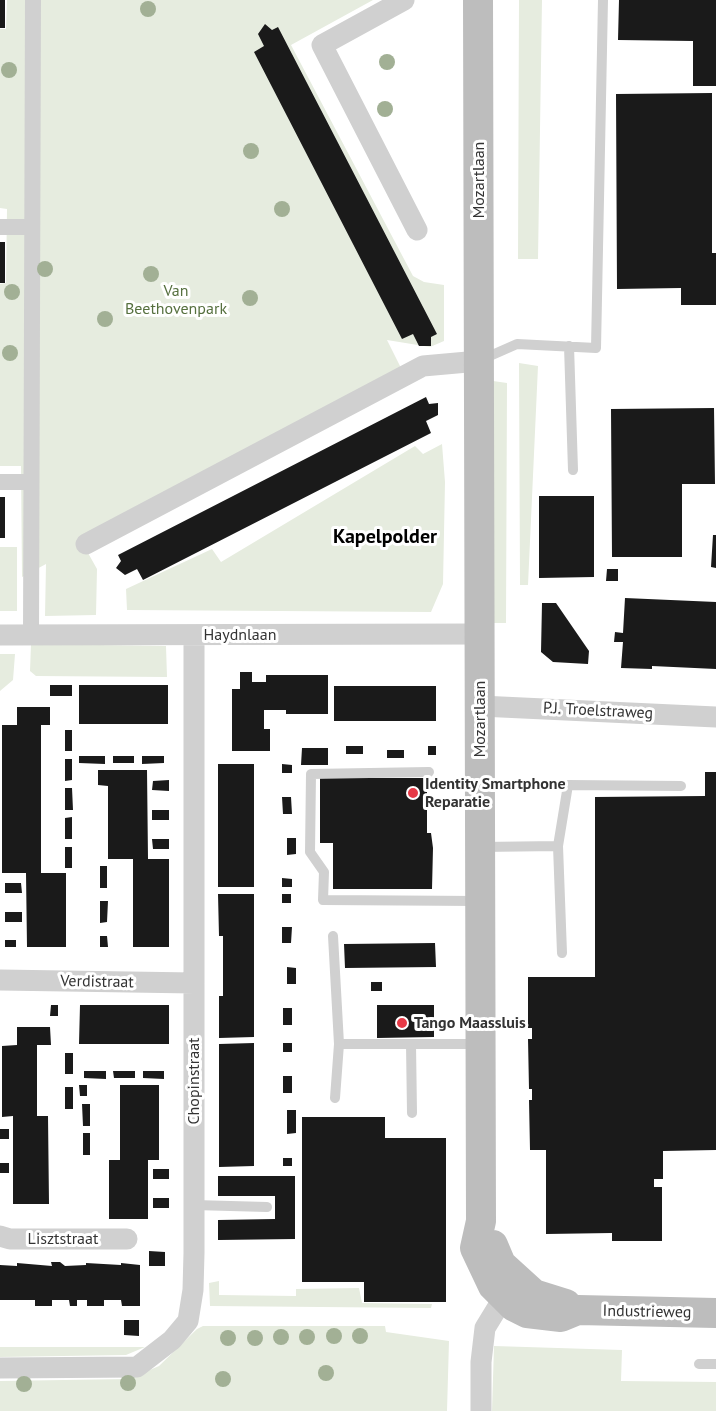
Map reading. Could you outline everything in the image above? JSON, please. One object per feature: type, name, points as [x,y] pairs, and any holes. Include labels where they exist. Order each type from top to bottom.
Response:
[{"type":"main road","name":"Mozartlaan","points":[[478,0],[481,1221],[475,1248],[485,1274],[510,1288]]},
{"type":"main road","name":"Industrieweg","points":[[510,1288],[578,1310],[716,1313]]},
{"type":"street","points":[[31,635],[30,227],[33,0]]},
{"type":"street","points":[[404,0],[322,45],[417,230]]},
{"type":"street","points":[[0,227],[30,227]]},
{"type":"street","points":[[86,544],[423,366],[479,361]]},
{"type":"street","points":[[0,482],[30,482]]},
{"type":"street","name":"Haydnlaan","points":[[0,635],[479,634]]},
{"type":"street","name":"Chopinstraat","points":[[0,1368],[137,1367],[155,1355],[188,1321],[193,1290],[194,1204],[194,635]]},
{"type":"street","name":"P.J. Troelstraweg","points":[[480,706],[716,717]]},
{"type":"street","name":"Verdistraat","points":[[0,980],[194,983]]},
{"type":"street","name":"Lisztstraat","points":[[0,1236],[10,1239],[127,1239]]},
{"type":"street","points":[[481,1411],[481,1362],[485,1329],[510,1288]]},
{"type":"lane","points":[[479,361],[517,344],[596,348],[603,0]]},
{"type":"lane","points":[[569,346],[573,470]]},
{"type":"lane","points":[[429,772],[311,774],[310,852],[324,873],[323,900],[481,901]]},
{"type":"lane","points":[[562,953],[558,846],[568,785],[681,786]]},
{"type":"lane","points":[[481,847],[558,846]]},
{"type":"lane","points":[[333,936],[339,1044],[335,1098]]},
{"type":"lane","points":[[339,1044],[480,1044]]},
{"type":"lane","points":[[411,1044],[412,1113]]},
{"type":"lane","points":[[194,1204],[267,1207]]},
{"type":"lane","points":[[699,1364],[716,1364]]},
{"type":"green space","name":"Van Beethovenpark","points":[[7,0],[373,0],[291,45],[413,276],[424,282],[444,285],[444,341],[430,347],[387,340],[403,372],[83,544],[97,569],[96,615],[45,616],[46,564],[22,577],[21,466],[0,466],[0,284],[6,283],[7,209],[0,208],[0,29],[6,29]]},
{"type":"green space","points":[[519,0],[542,0],[538,259],[518,259]]},
{"type":"green space","points":[[519,363],[538,366],[528,585],[520,585]]},
{"type":"green space","points":[[493,381],[507,383],[506,623],[492,623]]},
{"type":"green space","points":[[442,444],[445,482],[443,584],[431,612],[127,610],[126,589],[212,549],[221,562],[415,446],[423,454]]},
{"type":"green space","points":[[0,547],[17,547],[17,611],[0,611]]},
{"type":"green space","points":[[31,644],[166,646],[167,677],[36,676],[30,671]]},
{"type":"green space","points":[[0,654],[15,654],[13,680],[0,691]]},
{"type":"green space","points":[[219,1281],[219,1295],[296,1296],[296,1289],[359,1288],[362,1303],[432,1304],[431,1308],[210,1306],[209,1283]]},
{"type":"green space","points":[[203,1326],[385,1326],[386,1332],[449,1341],[447,1411],[0,1411],[0,1381],[129,1379],[159,1366],[197,1329]]},
{"type":"green space","points":[[494,1346],[622,1350],[621,1381],[716,1382],[716,1411],[492,1411]]},
{"type":"green space","points":[[0,1347],[145,1347],[126,1355],[0,1357]]},
{"type":"building","points":[[0,0],[5,0],[5,28],[0,28]]},
{"type":"building","points":[[619,0],[716,0],[716,86],[693,86],[693,41],[618,40]]},
{"type":"building","points":[[265,24],[272,30],[278,27],[437,334],[431,337],[431,346],[419,346],[413,334],[402,339],[254,52],[264,46],[258,34]]},
{"type":"building","points":[[712,93],[712,253],[716,253],[716,305],[681,305],[681,288],[617,289],[616,94]]},
{"type":"building","points":[[0,242],[5,242],[5,283],[0,283]]},
{"type":"building","points":[[426,397],[429,404],[438,403],[438,415],[426,421],[431,433],[143,580],[137,569],[125,575],[116,568],[121,561],[118,555]]},
{"type":"building","points":[[714,408],[715,484],[682,484],[682,557],[612,557],[611,409]]},
{"type":"building","points":[[539,496],[594,496],[594,577],[539,578]]},
{"type":"building","points":[[0,497],[5,497],[5,538],[0,538]]},
{"type":"building","points":[[713,535],[716,535],[716,568],[711,567]]},
{"type":"building","points":[[607,569],[618,569],[618,581],[606,581]]},
{"type":"building","points":[[625,598],[716,602],[716,669],[652,666],[652,669],[621,668],[623,642],[614,642],[615,632],[623,633]]},
{"type":"building","points":[[542,603],[556,603],[589,651],[588,664],[553,662],[541,652]]},
{"type":"building","points":[[240,672],[252,672],[252,682],[266,682],[266,675],[328,675],[328,714],[286,714],[286,710],[264,710],[264,729],[270,729],[270,751],[232,751],[232,689],[240,689]]},
{"type":"building","points":[[50,685],[72,685],[72,696],[50,696]]},
{"type":"building","points":[[79,685],[168,685],[168,724],[79,724]]},
{"type":"building","points":[[334,686],[436,686],[436,721],[334,721]]},
{"type":"building","points":[[17,707],[50,707],[50,725],[41,725],[41,873],[66,873],[66,947],[27,947],[26,873],[2,873],[2,725],[17,725]]},
{"type":"building","points":[[65,730],[72,730],[72,751],[65,751]]},
{"type":"building","points":[[346,746],[363,746],[363,754],[346,754]]},
{"type":"building","points":[[428,746],[436,746],[436,755],[428,755]]},
{"type":"building","points":[[302,748],[328,748],[328,765],[301,765]]},
{"type":"building","points":[[387,750],[404,750],[404,758],[387,758]]},
{"type":"building","points":[[79,756],[105,756],[105,764],[79,763]]},
{"type":"building","points":[[113,756],[134,756],[134,763],[113,763]]},
{"type":"building","points":[[142,756],[164,756],[164,763],[142,764]]},
{"type":"building","points":[[65,759],[72,759],[72,780],[65,781]]},
{"type":"building","points":[[218,764],[254,764],[254,887],[218,887]]},
{"type":"building","points":[[282,764],[292,765],[292,773],[282,773]]},
{"type":"building","points":[[98,770],[147,770],[148,859],[169,859],[169,947],[133,947],[133,859],[108,859],[108,786],[98,785]]},
{"type":"building","points":[[705,772],[716,772],[716,1150],[663,1151],[663,1179],[654,1179],[654,1187],[662,1187],[662,1241],[612,1241],[612,1233],[546,1234],[546,1150],[530,1150],[529,1100],[532,1100],[532,1089],[529,1089],[528,1039],[532,1039],[532,1028],[528,1028],[528,977],[595,977],[595,797],[705,796]]},
{"type":"building","points":[[320,778],[427,778],[427,833],[431,833],[433,848],[432,889],[333,889],[333,843],[320,843]]},
{"type":"building","points":[[169,780],[169,791],[152,790],[153,781]]},
{"type":"building","points":[[65,788],[72,788],[73,810],[65,810]]},
{"type":"building","points":[[282,797],[291,797],[292,814],[283,814]]},
{"type":"building","points":[[152,810],[169,810],[169,820],[152,820]]},
{"type":"building","points":[[72,817],[72,839],[65,839],[65,818]]},
{"type":"building","points":[[287,838],[296,838],[296,854],[287,855]]},
{"type":"building","points":[[152,839],[169,839],[169,849],[153,849]]},
{"type":"building","points":[[65,847],[72,847],[72,868],[65,868]]},
{"type":"building","points":[[100,866],[107,866],[107,888],[100,888]]},
{"type":"building","points":[[282,878],[292,879],[292,887],[282,887]]},
{"type":"building","points":[[5,883],[21,883],[22,893],[5,893]]},
{"type":"building","points":[[218,894],[254,894],[254,1037],[219,1038],[219,996],[223,996],[223,936],[219,936]]},
{"type":"building","points":[[282,894],[291,894],[291,903],[282,903]]},
{"type":"building","points":[[100,901],[108,901],[107,922],[100,923]]},
{"type":"building","points":[[5,912],[22,912],[22,922],[5,922]]},
{"type":"building","points":[[282,927],[292,927],[291,943],[282,943]]},
{"type":"building","points":[[100,936],[107,936],[108,947],[100,947]]},
{"type":"building","points":[[5,940],[16,940],[16,947],[5,947]]},
{"type":"building","points":[[435,943],[436,967],[345,968],[344,944]]},
{"type":"building","points":[[287,967],[296,968],[296,984],[287,984]]},
{"type":"building","points":[[371,982],[382,982],[382,991],[371,991]]},
{"type":"building","points":[[51,1005],[58,1005],[58,1016],[50,1016]]},
{"type":"building","points":[[80,1005],[169,1005],[169,1044],[79,1044]]},
{"type":"building","points":[[377,1005],[434,1005],[434,1037],[377,1038]]},
{"type":"building","points":[[283,1008],[292,1008],[292,1025],[283,1025]]},
{"type":"building","points":[[17,1027],[50,1027],[51,1045],[37,1045],[37,1116],[48,1116],[49,1204],[13,1204],[13,1116],[2,1117],[2,1046],[17,1045]]},
{"type":"building","points":[[254,1043],[254,1166],[219,1167],[219,1044]]},
{"type":"building","points":[[283,1043],[292,1043],[292,1052],[283,1052]]},
{"type":"building","points":[[65,1053],[73,1053],[73,1074],[65,1074]]},
{"type":"building","points":[[84,1071],[106,1071],[106,1079],[84,1078]]},
{"type":"building","points":[[113,1071],[135,1071],[135,1078],[114,1078]]},
{"type":"building","points":[[143,1071],[164,1071],[164,1079],[143,1078]]},
{"type":"building","points":[[283,1076],[292,1076],[292,1093],[283,1093]]},
{"type":"building","points":[[79,1085],[87,1085],[87,1096],[80,1096]]},
{"type":"building","points":[[120,1085],[159,1085],[159,1160],[148,1160],[148,1219],[109,1219],[109,1160],[120,1160]]},
{"type":"building","points":[[65,1087],[73,1087],[73,1109],[65,1109]]},
{"type":"building","points":[[82,1104],[90,1104],[90,1126],[83,1126]]},
{"type":"building","points":[[287,1110],[296,1110],[296,1133],[287,1134]]},
{"type":"building","points":[[302,1117],[385,1117],[385,1138],[446,1138],[446,1302],[364,1302],[364,1282],[302,1282]]},
{"type":"building","points":[[0,1129],[9,1129],[9,1139],[0,1139]]},
{"type":"building","points":[[83,1133],[90,1133],[90,1155],[83,1155]]},
{"type":"building","points":[[283,1158],[292,1158],[292,1166],[283,1166]]},
{"type":"building","points":[[0,1163],[9,1163],[9,1173],[0,1173]]},
{"type":"building","points":[[153,1169],[169,1169],[169,1179],[153,1179]]},
{"type":"building","points":[[218,1176],[295,1176],[295,1239],[218,1240],[218,1220],[275,1219],[275,1196],[218,1196]]},
{"type":"building","points":[[153,1198],[169,1198],[169,1208],[153,1208]]},
{"type":"building","points":[[149,1251],[165,1252],[165,1266],[149,1266]]},
{"type":"building","points":[[51,1262],[60,1262],[65,1266],[86,1265],[86,1263],[140,1265],[140,1306],[122,1306],[121,1300],[104,1300],[104,1306],[87,1306],[87,1300],[77,1300],[77,1306],[70,1306],[69,1300],[52,1300],[52,1306],[35,1306],[35,1300],[0,1300],[0,1265],[17,1266],[17,1263],[52,1266]]},
{"type":"building","points":[[124,1320],[139,1320],[139,1336],[124,1335]]},
{"type":"place","name":"Identity Smartphone Reparatie","points":[[413,793]]},
{"type":"place","name":"Tango Maassluis","points":[[402,1023]]},
{"type":"district","name":"Kapelpolder","points":[[385,537]]}]
